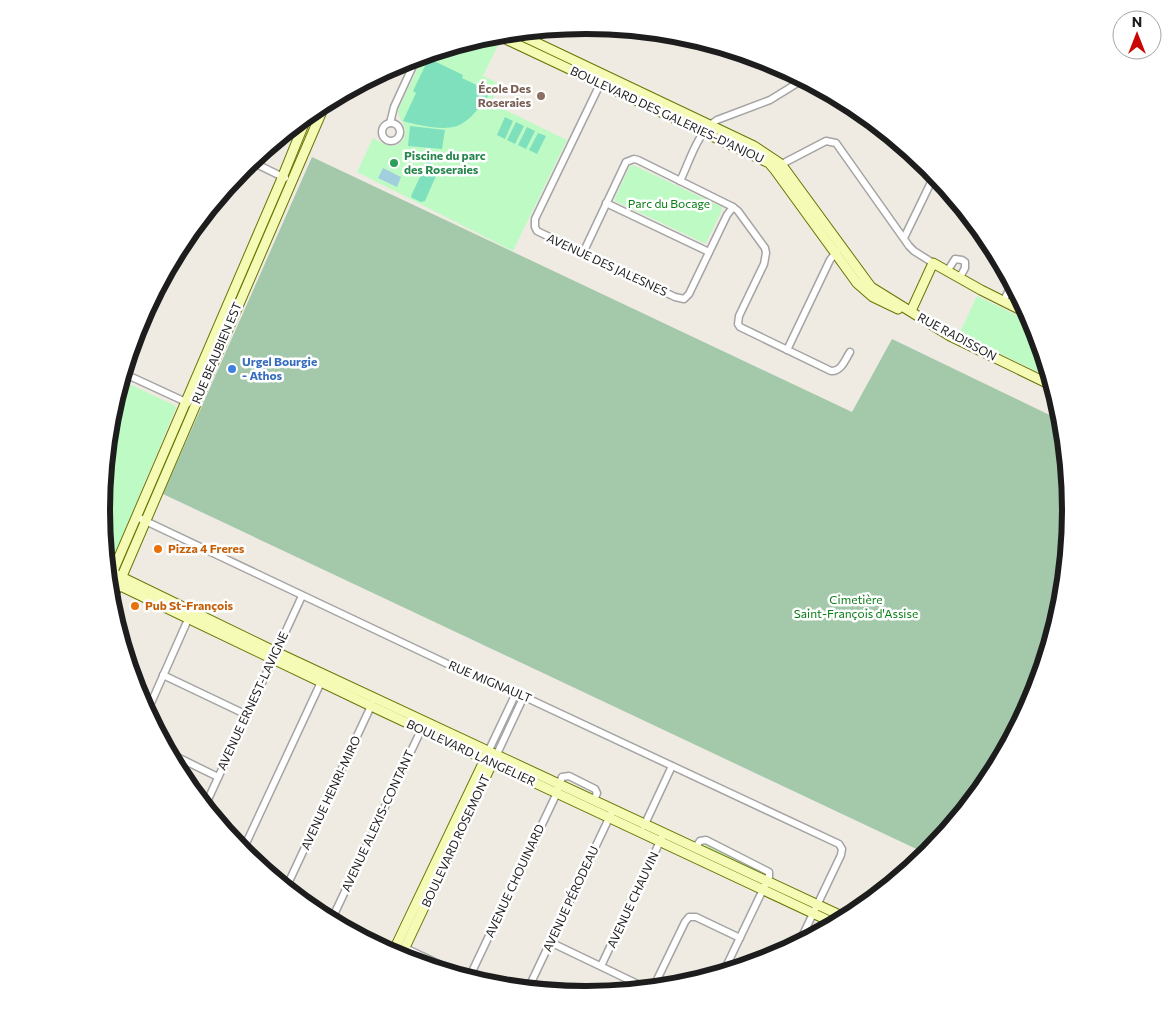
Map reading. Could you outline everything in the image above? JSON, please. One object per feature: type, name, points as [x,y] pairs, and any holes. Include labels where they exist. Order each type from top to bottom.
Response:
[{"type":"street","name":"BOULEVARD DES GALERIES-D'ANJOU","points":[[525,38],[602,79],[706,129],[762,150],[778,167],[838,250],[871,287],[910,312]]},
{"type":"street","name":"BOULEVARD DES GALERIES-D'ANJOU","points":[[510,40],[602,79]]},
{"type":"street","points":[[390,123],[394,106],[412,67]]},
{"type":"street","name":"AVENUE DES JALESNES","points":[[602,79],[534,224],[541,234],[675,297],[684,299],[690,294],[727,215],[733,207]]},
{"type":"street","points":[[680,180],[706,129],[717,120],[770,100],[797,83]]},
{"type":"street","name":"RUE BEAUBIEN EST","points":[[117,589],[141,519],[190,404],[261,240],[292,181],[321,114]]},
{"type":"street","name":"RUE BEAUBIEN EST","points":[[261,240],[282,177],[303,127]]},
{"type":"street","points":[[778,167],[826,141],[836,142],[914,251],[1016,308]]},
{"type":"street","points":[[583,253],[624,166],[630,160],[638,160],[733,207],[765,248],[764,264],[739,316],[738,324],[743,329],[834,371],[840,368],[850,352]]},
{"type":"street","points":[[257,165],[292,181]]},
{"type":"street","points":[[904,238],[931,182]]},
{"type":"street","points":[[606,203],[709,252]]},
{"type":"street","points":[[787,350],[830,260],[838,250]]},
{"type":"street","points":[[948,270],[955,259],[960,259],[963,261],[965,268],[960,277]]},
{"type":"street","name":"RUE RADISSON","points":[[933,263],[910,312],[950,336],[1044,382]]},
{"type":"street","points":[[1003,302],[1009,291]]},
{"type":"street","points":[[129,376],[190,404]]},
{"type":"street","name":"RUE BEAUBIEN EST","points":[[114,569],[141,519]]},
{"type":"street","name":"RUE MIGNAULT","points":[[141,519],[473,676],[524,696],[837,843],[841,847],[841,855],[816,909]]},
{"type":"street","name":"BOULEVARD LANGELIER","points":[[115,579],[816,909],[836,915]]},
{"type":"street","name":"AVENUE ERNEST-LAVIGNE","points":[[207,799],[302,596]]},
{"type":"street","points":[[151,703],[190,615]]},
{"type":"street","points":[[163,675],[247,715]]},
{"type":"street","points":[[246,844],[323,678]]},
{"type":"street","name":"BOULEVARD ROSEMONT","points":[[405,948],[491,756],[516,693]]},
{"type":"street","name":"BOULEVARD ROSEMONT","points":[[396,946],[491,756],[524,696]]},
{"type":"street","name":"AVENUE HENRI-MIRO","points":[[289,882],[373,702]]},
{"type":"street","name":"AVENUE ALEXIS-CONTANT","points":[[334,914],[423,725]]},
{"type":"street","points":[[180,758],[218,777]]},
{"type":"street","points":[[643,828],[672,766]]},
{"type":"street","name":"BOULEVARD LANGELIER","points":[[558,788],[594,800],[612,813]]},
{"type":"street","name":"AVENUE CHOUINARD","points":[[473,972],[558,788]]},
{"type":"street","name":"AVENUE PÉRODEAU","points":[[531,983],[612,813]]},
{"type":"street","name":"BOULEVARD LANGELIER","points":[[662,837],[695,848],[765,885]]},
{"type":"street","name":"AVENUE CHAUVIN","points":[[601,966],[662,837]]},
{"type":"street","points":[[727,965],[765,885]]},
{"type":"street","points":[[805,933],[816,909]]},
{"type":"street","name":"BOULEVARD LANGELIER","points":[[816,909],[829,919]]},
{"type":"street","points":[[657,981],[689,917],[696,917],[740,938]]},
{"type":"street","points":[[550,942],[636,983]]},
{"type":"street","points":[[405,948],[429,960]]},
{"type":"green space","points":[[500,42],[483,76],[500,84],[491,103],[567,140],[513,251],[357,172],[373,138],[391,146],[399,144],[403,140],[405,130],[398,110],[420,64],[463,50]]},
{"type":"green space","points":[[432,60],[463,75],[462,78],[485,89],[488,96],[470,117],[457,126],[437,128],[403,121],[416,93],[413,91],[427,62]]},
{"type":"green space","points":[[505,117],[513,121],[505,139],[497,135]]},
{"type":"green space","points":[[516,122],[524,126],[515,144],[507,140]]},
{"type":"green space","points":[[410,126],[445,130],[442,149],[408,146]]},
{"type":"green space","points":[[527,127],[535,131],[526,149],[518,145]]},
{"type":"green space","points":[[538,133],[546,136],[537,154],[529,150]]},
{"type":"green space","name":"Cimetière Saint-François d'Assise","points":[[312,157],[852,412],[892,339],[1053,417],[1061,479],[1061,541],[1053,603],[1046,633],[1037,663],[1013,721],[982,775],[964,800],[919,850],[163,494]]},
{"type":"green space","points":[[427,162],[439,169],[425,201],[421,202],[411,196]]},
{"type":"green space","name":"Parc du Bocage","points":[[633,165],[722,207],[706,243],[615,201],[630,166]]},
{"type":"green space","points":[[977,296],[1021,317],[1042,374],[959,334]]},
{"type":"green space","points":[[127,383],[174,405],[176,408],[113,558],[110,510],[111,479],[119,417]]},
{"type":"green space","points":[[706,844],[763,871],[762,874],[705,847]]},
{"type":"water","points":[[383,168],[401,177],[397,187],[378,178]]},
{"type":"place","name":"École Des Roseraies","points":[[541,96]]},
{"type":"place","name":"Piscine du parc des Roseraies","points":[[394,163]]},
{"type":"place","name":"Urgel Bourgie - Athos","points":[[232,369]]},
{"type":"place","name":"Pizza 4 Freres","points":[[158,549]]},
{"type":"place","name":"Pub St-François","points":[[135,606]]}]
